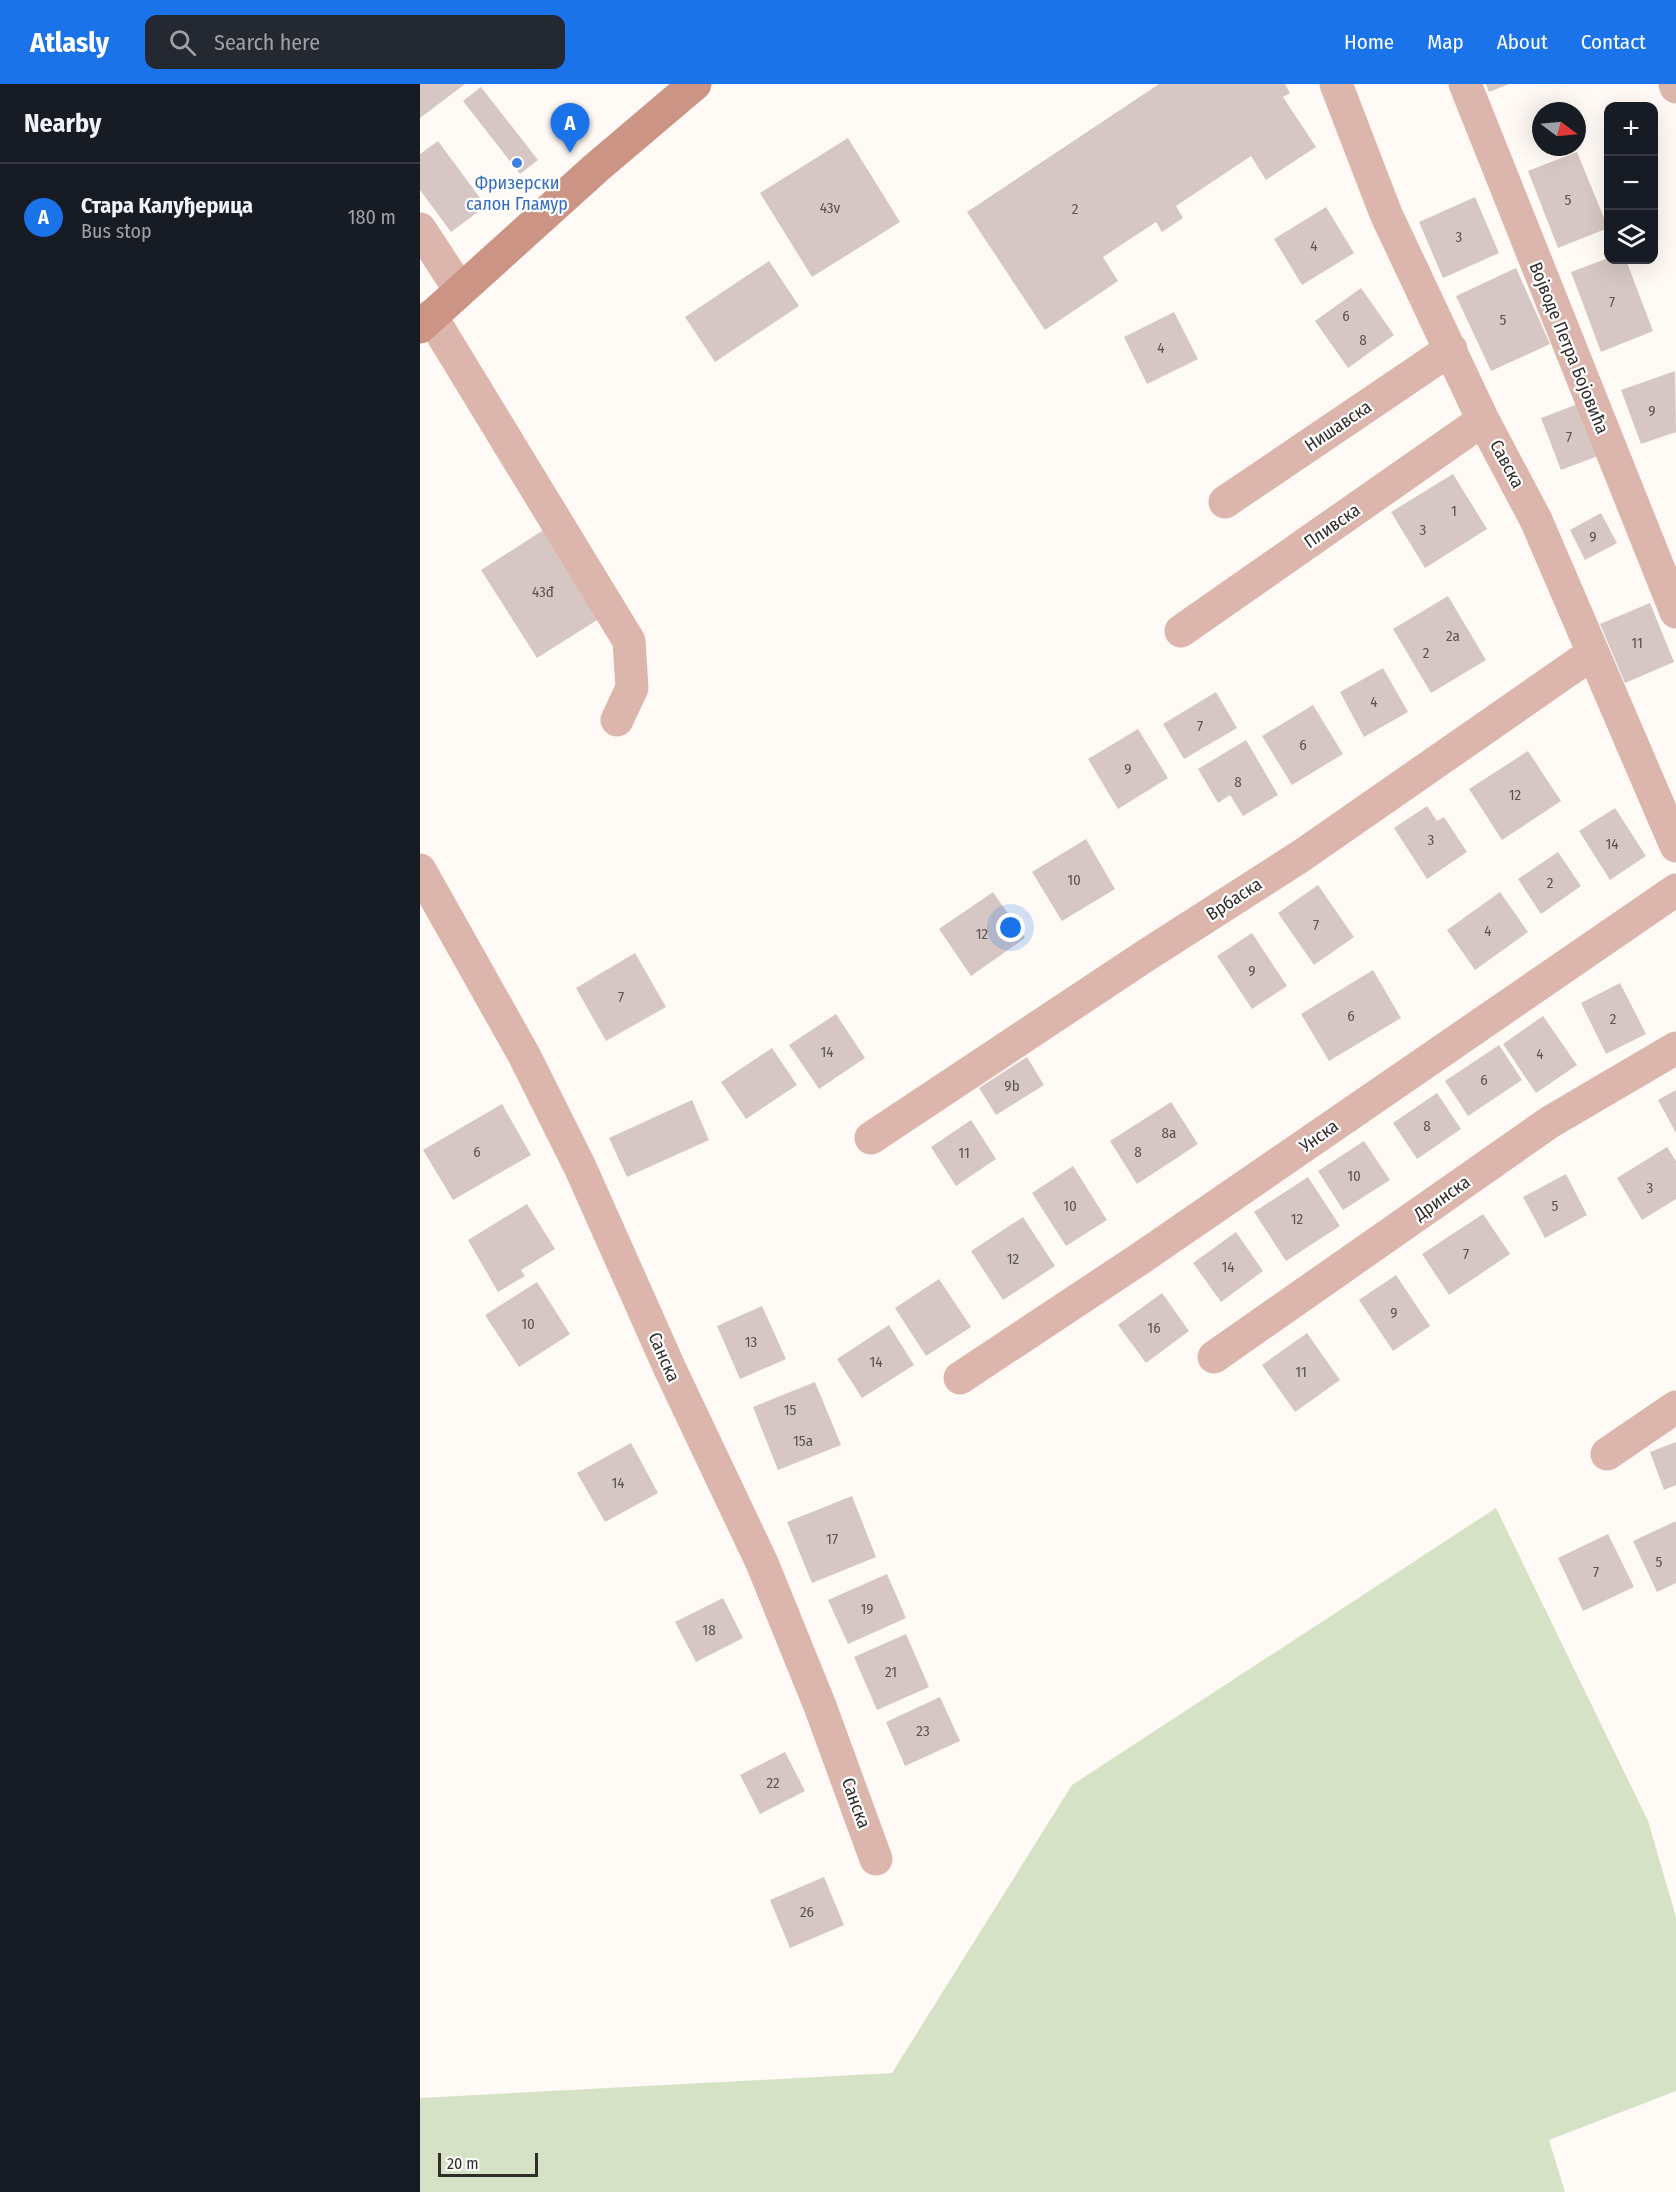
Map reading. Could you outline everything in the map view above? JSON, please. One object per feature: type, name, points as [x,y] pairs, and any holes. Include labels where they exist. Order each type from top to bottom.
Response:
[{"type":"main road","points":[[426,322],[596,168],[695,84]]},
{"type":"street","name":"Савска","points":[[1336,84],[1386,214],[1483,420],[1536,520],[1676,846]]},
{"type":"street","name":"Војводе Петра Бојовића","points":[[1465,84],[1676,612]]},
{"type":"street","points":[[420,229],[460,290]]},
{"type":"street","points":[[426,322],[629,641],[632,688],[617,720]]},
{"type":"street","name":"Нишавска","points":[[1225,502],[1451,350]]},
{"type":"street","name":"Пливска","points":[[1180,631],[1483,420]]},
{"type":"street","name":"Врбаска","points":[[872,1138],[1145,956],[1301,856],[1593,653]]},
{"type":"street","name":"Санска","points":[[420,870],[524,1054],[580,1167],[670,1369],[762,1563],[820,1706],[876,1859]]},
{"type":"street","name":"Унска","points":[[960,1378],[1151,1252],[1676,890]]},
{"type":"street","name":"Дринска","points":[[1214,1357],[1550,1122],[1676,1048]]},
{"type":"street","points":[[1607,1454],[1676,1407]]},
{"type":"green space","points":[[1496,1508],[1648,1821],[1676,1917],[1676,2091],[1549,2140],[1565,2192],[420,2192],[420,2098],[892,2073],[1072,1785]]},
{"type":"building","points":[[420,84],[465,84],[420,118]]},
{"type":"building","points":[[1159,84],[1285,84],[1290,93],[1283,97],[1316,147],[1266,180],[1251,156],[1176,206],[1183,218],[1162,232],[1156,222],[1103,257],[1118,281],[1045,330],[967,212]]},
{"type":"building","points":[[1486,84],[1509,84],[1489,92]]},
{"type":"building","points":[[481,87],[538,160],[520,174],[463,101]]},
{"type":"building","points":[[848,138],[900,222],[812,277],[760,193]]},
{"type":"building","points":[[438,141],[486,206],[451,232],[420,190],[420,154]]},
{"type":"building","points":[[1567,156],[1579,156],[1604,218],[1604,230],[1558,248],[1528,171]]},
{"type":"building","points":[[1475,197],[1499,253],[1443,278],[1419,222]]},
{"type":"building","points":[[1326,207],[1354,253],[1302,285],[1274,239]]},
{"type":"building","points":[[1604,260],[1604,264],[1628,264],[1653,331],[1601,352],[1571,272]]},
{"type":"building","points":[[769,261],[799,306],[715,362],[685,317]]},
{"type":"building","points":[[1516,268],[1550,344],[1491,371],[1456,296]]},
{"type":"building","points":[[1361,288],[1394,335],[1348,368],[1315,321]]},
{"type":"building","points":[[1174,312],[1198,359],[1147,384],[1124,337]]},
{"type":"building","points":[[1675,371],[1676,432],[1641,444],[1621,390]]},
{"type":"building","points":[[1578,404],[1598,456],[1561,470],[1541,418]]},
{"type":"building","points":[[1453,474],[1487,529],[1425,568],[1391,512]]},
{"type":"building","points":[[1601,513],[1617,543],[1585,560],[1570,530]]},
{"type":"building","points":[[548,527],[605,615],[537,658],[481,570]]},
{"type":"building","points":[[1448,596],[1486,660],[1431,693],[1393,629]]},
{"type":"building","points":[[1650,603],[1674,662],[1625,683],[1600,624]]},
{"type":"building","points":[[1383,668],[1408,712],[1364,737],[1340,692]]},
{"type":"building","points":[[1216,692],[1237,728],[1184,759],[1163,724]]},
{"type":"building","points":[[1313,705],[1343,754],[1292,785],[1262,736]]},
{"type":"building","points":[[1138,729],[1168,778],[1118,809],[1088,759]]},
{"type":"building","points":[[1246,740],[1278,795],[1243,816],[1230,795],[1218,803],[1198,769]]},
{"type":"building","points":[[1528,751],[1561,801],[1502,840],[1469,789]]},
{"type":"building","points":[[1427,806],[1437,821],[1444,817],[1467,852],[1427,879],[1394,828]]},
{"type":"building","points":[[1615,808],[1646,856],[1610,880],[1579,831]]},
{"type":"building","points":[[1086,839],[1115,889],[1062,921],[1032,872]]},
{"type":"building","points":[[1558,852],[1581,886],[1541,914],[1518,879]]},
{"type":"building","points":[[1318,885],[1354,937],[1314,965],[1278,913]]},
{"type":"building","points":[[993,892],[1025,938],[971,976],[939,929]]},
{"type":"building","points":[[1500,892],[1528,932],[1475,970],[1447,930]]},
{"type":"building","points":[[1252,933],[1287,986],[1252,1009],[1217,956]]},
{"type":"building","points":[[635,953],[666,1007],[606,1041],[576,988]]},
{"type":"building","points":[[1373,970],[1401,1018],[1329,1061],[1301,1014]]},
{"type":"building","points":[[1620,983],[1646,1034],[1606,1054],[1581,1003]]},
{"type":"building","points":[[836,1014],[865,1058],[819,1089],[789,1045]]},
{"type":"building","points":[[1543,1016],[1577,1065],[1536,1093],[1503,1044]]},
{"type":"building","points":[[1499,1045],[1522,1080],[1468,1116],[1445,1081]]},
{"type":"building","points":[[772,1048],[797,1085],[746,1119],[721,1082]]},
{"type":"building","points":[[1027,1057],[1044,1085],[996,1115],[979,1088]]},
{"type":"building","points":[[1676,1090],[1676,1133],[1658,1100]]},
{"type":"building","points":[[1437,1093],[1461,1129],[1417,1159],[1393,1123]]},
{"type":"building","points":[[692,1100],[709,1140],[627,1177],[609,1138]]},
{"type":"building","points":[[1171,1102],[1198,1144],[1137,1184],[1110,1141]]},
{"type":"building","points":[[502,1104],[531,1155],[453,1200],[423,1150]]},
{"type":"building","points":[[971,1120],[996,1159],[956,1186],[931,1147]]},
{"type":"building","points":[[1364,1141],[1390,1180],[1343,1210],[1318,1171]]},
{"type":"building","points":[[1667,1147],[1676,1161],[1676,1199],[1642,1220],[1617,1178]]},
{"type":"building","points":[[1073,1166],[1107,1220],[1066,1246],[1032,1193]]},
{"type":"building","points":[[1566,1174],[1587,1215],[1545,1238],[1523,1197]]},
{"type":"building","points":[[1308,1177],[1340,1226],[1286,1261],[1254,1212]]},
{"type":"building","points":[[527,1204],[555,1249],[521,1270],[525,1276],[498,1292],[468,1240]]},
{"type":"building","points":[[1483,1214],[1510,1254],[1449,1295],[1422,1254]]},
{"type":"building","points":[[1023,1217],[1055,1266],[1003,1300],[971,1251]]},
{"type":"building","points":[[1236,1232],[1263,1271],[1221,1302],[1193,1263]]},
{"type":"building","points":[[1396,1275],[1430,1326],[1393,1351],[1359,1300]]},
{"type":"building","points":[[939,1279],[971,1327],[926,1356],[895,1308]]},
{"type":"building","points":[[537,1282],[570,1334],[519,1367],[485,1315]]},
{"type":"building","points":[[1162,1293],[1189,1331],[1146,1363],[1118,1325]]},
{"type":"building","points":[[762,1306],[786,1359],[740,1379],[717,1326]]},
{"type":"building","points":[[889,1325],[914,1365],[862,1398],[837,1359]]},
{"type":"building","points":[[1307,1333],[1340,1380],[1295,1412],[1262,1365]]},
{"type":"building","points":[[815,1382],[841,1445],[778,1470],[753,1407]]},
{"type":"building","points":[[1676,1442],[1676,1485],[1664,1490],[1650,1452]]},
{"type":"building","points":[[631,1443],[658,1493],[605,1522],[577,1473]]},
{"type":"building","points":[[852,1496],[876,1557],[812,1583],[787,1522]]},
{"type":"building","points":[[1676,1521],[1676,1583],[1657,1592],[1633,1541]]},
{"type":"building","points":[[1608,1534],[1634,1587],[1583,1611],[1558,1558]]},
{"type":"building","points":[[887,1574],[906,1618],[848,1644],[828,1600]]},
{"type":"building","points":[[723,1598],[743,1638],[696,1662],[675,1622]]},
{"type":"building","points":[[906,1634],[929,1687],[877,1710],[854,1657]]},
{"type":"building","points":[[940,1697],[960,1741],[905,1766],[886,1722]]},
{"type":"building","points":[[785,1752],[805,1791],[760,1814],[740,1775]]},
{"type":"building","points":[[824,1877],[844,1925],[790,1948],[770,1900]]},
{"type":"place","name":"Стара Калуђерица","points":[[570,153]]},
{"type":"place","name":"Фризерски салон Гламур","points":[[517,163]]}]
